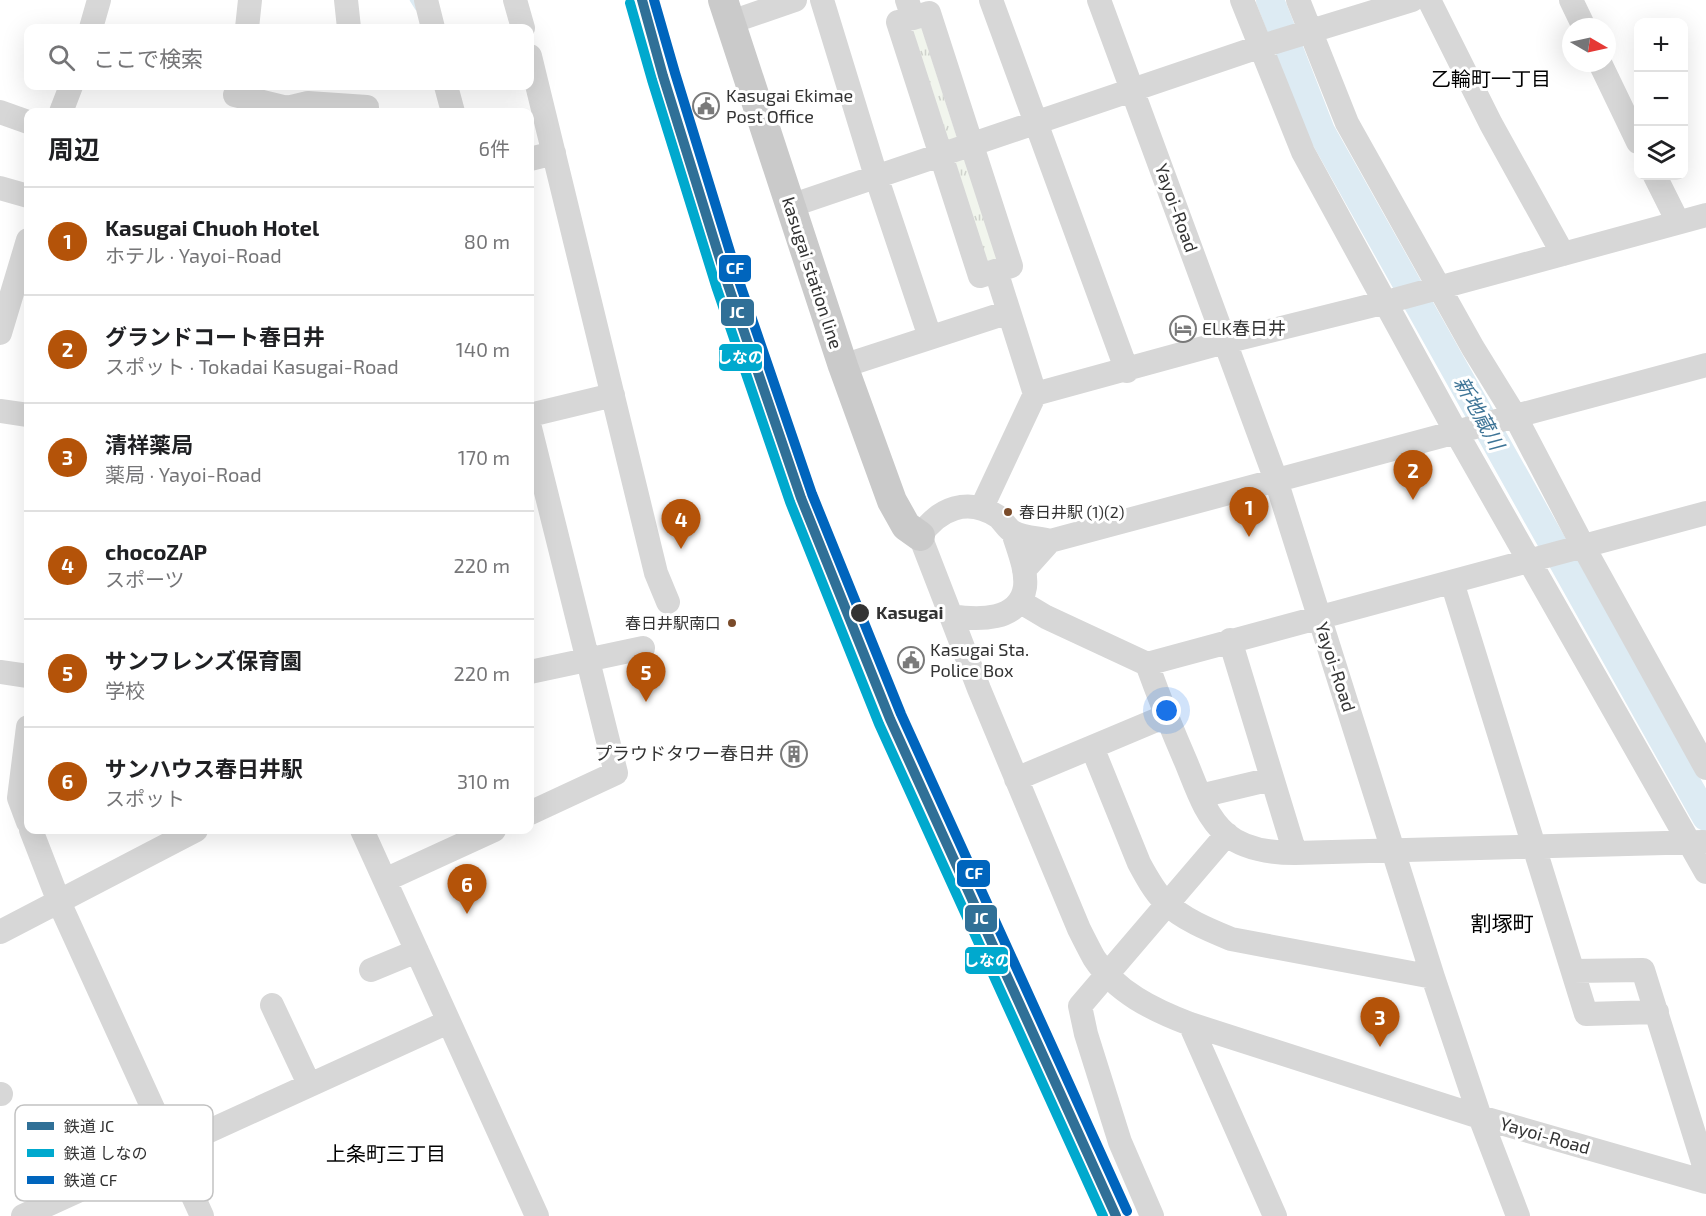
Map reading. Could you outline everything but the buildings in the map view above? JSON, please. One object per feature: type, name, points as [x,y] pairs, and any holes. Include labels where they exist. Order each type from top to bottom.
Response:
[{"type":"main road","name":"kasugai station line","points":[[727,11],[843,366],[897,512],[906,525],[920,536]]},
{"type":"street","points":[[92,24],[99,0]]},
{"type":"street","points":[[247,24],[250,0]]},
{"type":"street","points":[[346,0],[349,24]]},
{"type":"street","points":[[426,0],[432,24]]},
{"type":"street","points":[[515,0],[522,24]]},
{"type":"street","points":[[727,11],[795,0]]},
{"type":"street","points":[[822,0],[876,176],[930,337]]},
{"type":"street","points":[[991,0],[1127,370]]},
{"type":"street","name":"Yayoi-Road","points":[[1099,0],[1276,480],[1433,977],[1480,1117],[1706,1182]]},
{"type":"street","points":[[1242,0],[1263,46],[1303,152],[1390,301],[1461,431],[1699,842],[1706,872]]},
{"type":"street","points":[[1298,0],[1307,33],[1347,123],[1432,289],[1507,418],[1577,548],[1706,768]]},
{"type":"street","points":[[790,206],[1263,46],[1412,0]]},
{"type":"street","points":[[1429,0],[1491,124],[1563,254]]},
{"type":"street","points":[[1571,0],[1580,18]]},
{"type":"street","points":[[910,9],[929,13],[1011,266],[980,276],[898,22],[910,9]]},
{"type":"street","points":[[534,72],[656,573],[668,602]]},
{"type":"street","points":[[1604,72],[1634,134]]},
{"type":"street","points":[[63,108],[69,90]]},
{"type":"street","points":[[447,90],[452,108]]},
{"type":"street","points":[[234,98],[298,102],[365,102]]},
{"type":"street","points":[[0,112],[24,121]]},
{"type":"street","points":[[534,158],[554,153]]},
{"type":"street","points":[[1657,180],[1678,222]]},
{"type":"street","points":[[0,188],[24,195]]},
{"type":"street","points":[[1035,394],[1706,215]]},
{"type":"street","points":[[0,333],[21,293],[24,270]]},
{"type":"street","points":[[982,507],[1035,394],[996,271]]},
{"type":"street","points":[[843,366],[1009,312]]},
{"type":"street","points":[[1013,532],[1050,541],[1706,365]]},
{"type":"street","points":[[534,414],[613,395]]},
{"type":"street","points":[[0,411],[24,414]]},
{"type":"street","points":[[534,444],[616,773],[534,811]]},
{"type":"street","points":[[951,616],[977,620],[1008,612],[1021,602],[1025,586],[1024,570],[1013,532],[1000,518],[982,507],[966,506],[936,516],[920,536],[979,689],[1079,929],[1095,959],[1106,973],[1134,998],[1159,1012],[1190,1024],[1480,1117],[1518,1216]]},
{"type":"street","points":[[1021,602],[1046,617],[1147,664],[1706,513]]},
{"type":"street","points":[[1024,570],[1050,541]]},
{"type":"street","points":[[1452,582],[1586,1014],[1657,1012]]},
{"type":"street","points":[[1230,640],[1295,853]]},
{"type":"street","points":[[534,671],[643,648]]},
{"type":"street","points":[[1147,664],[1200,796],[1212,818],[1227,834],[1251,847],[1273,853],[1295,853],[1699,842]]},
{"type":"street","points":[[0,672],[24,675]]},
{"type":"street","points":[[1016,779],[1167,716]]},
{"type":"street","points":[[24,743],[10,799],[24,817]]},
{"type":"street","points":[[1092,747],[1139,863],[1146,877],[1166,903],[1208,930],[1231,939],[1433,977]]},
{"type":"street","points":[[1200,796],[1272,779]]},
{"type":"street","points":[[34,834],[59,902],[151,1105]]},
{"type":"street","points":[[0,932],[188,834]]},
{"type":"street","points":[[364,834],[537,1216]]},
{"type":"street","points":[[385,880],[485,834]]},
{"type":"street","points":[[1152,1216],[1120,1142],[1086,1034],[1080,1006],[1227,834]]},
{"type":"street","points":[[371,970],[417,951]]},
{"type":"street","points":[[1573,971],[1643,970],[1706,1172]]},
{"type":"street","points":[[272,1005],[309,1084]]},
{"type":"street","points":[[213,1129],[448,1022]]},
{"type":"street","points":[[1190,1024],[1275,1216]]},
{"type":"street","points":[[23,1216],[56,1201]]},
{"type":"street","points":[[195,1201],[202,1216]]},
{"type":"green space","points":[[920,23],[957,138],[949,141],[943,138],[912,26]]},
{"type":"green space","points":[[964,157],[1002,258],[983,262],[955,159]]},
{"type":"waterway","points":[[412,0],[417,8]]},
{"type":"waterway","name":"新地蔵川","points":[[1270,0],[1321,131],[1706,817]]},
{"type":"rail line","name":"JC","points":[[642,0],[663,76],[728,285],[801,498],[890,719],[1116,1216]]},
{"type":"rail line","name":"CF","points":[[654,0],[739,281],[812,494],[901,714],[1127,1211]]},
{"type":"rail line","name":"しなの","points":[[630,3],[717,289],[790,502],[879,724],[1103,1216]]},
{"type":"place","name":"Kasugai Ekimae Post Office","points":[[706,106]]},
{"type":"place","name":"ELK春日井","points":[[1183,329]]},
{"type":"place","name":"グランドコート春日井","points":[[1413,500]]},
{"type":"place","name":"春日井駅 (1)(2)","points":[[1008,512]]},
{"type":"place","name":"Kasugai Chuoh Hotel","points":[[1249,537]]},
{"type":"place","name":"chocoZAP","points":[[681,549]]},
{"type":"place","name":"Kasugai","points":[[860,613]]},
{"type":"place","name":"春日井駅南口","points":[[732,623]]},
{"type":"place","name":"Kasugai Sta. Police Box","points":[[911,660]]},
{"type":"place","name":"サンフレンズ保育園","points":[[646,702]]},
{"type":"place","name":"プラウドタワー春日井","points":[[794,754]]},
{"type":"place","name":"サンハウス春日井駅","points":[[467,914]]},
{"type":"place","name":"清祥薬局","points":[[1380,1047]]},
{"type":"district","name":"乙輪町一丁目","points":[[1491,79]]},
{"type":"district","name":"割塚町","points":[[1502,924]]},
{"type":"district","name":"上条町三丁目","points":[[386,1154]]}]
